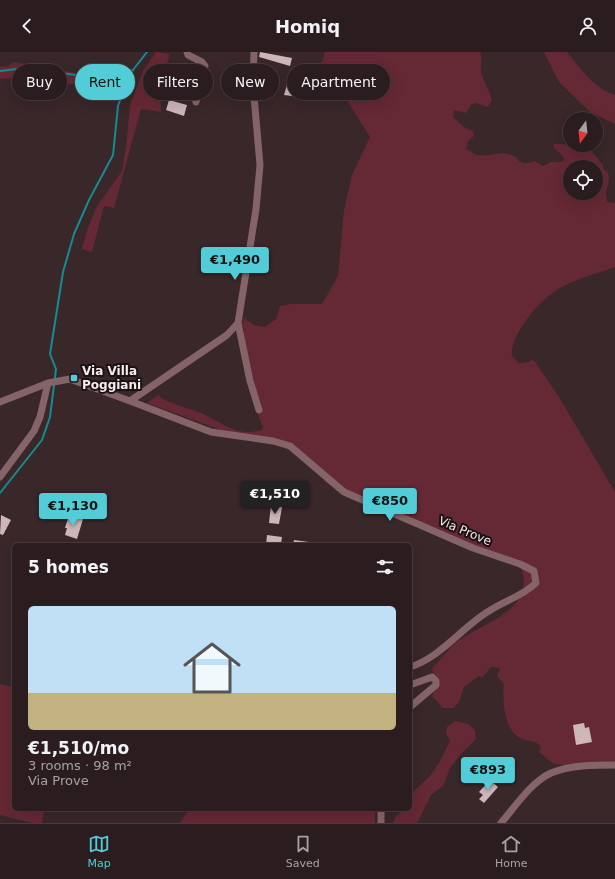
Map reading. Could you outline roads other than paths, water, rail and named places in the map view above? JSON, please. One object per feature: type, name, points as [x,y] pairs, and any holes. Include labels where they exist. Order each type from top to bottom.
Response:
[{"type":"street","points":[[187,52],[188,55],[202,62],[205,66],[196,102]]},
{"type":"street","points":[[254,52],[253,85],[260,165],[256,209],[238,323],[250,382],[259,410]]},
{"type":"street","points":[[0,402],[48,383],[63,379],[70,379],[130,401],[227,335],[238,323]]},
{"type":"street","points":[[0,477],[34,431],[40,417],[48,383]]},
{"type":"street","name":"Via Prove","points":[[130,401],[211,432],[273,441],[290,446],[344,492],[473,548],[520,564],[534,572],[536,583],[525,594],[490,611],[466,627],[423,663],[412,667]]},
{"type":"street","points":[[412,684],[432,677],[436,681],[436,685],[412,706]]},
{"type":"street","points":[[501,823],[532,787],[550,774],[565,768],[615,765]]},
{"type":"street","points":[[381,811],[381,823]]},
{"type":"waterway","points":[[0,493],[42,440],[50,417],[56,369],[50,354],[63,272],[74,234],[89,200],[113,155],[118,106],[125,85],[133,70],[147,52]]},
{"type":"waterway","points":[[0,71],[25,68],[75,75]]},
{"type":"place","name":"Via Villa Poggiani","points":[[74,378]]}]
